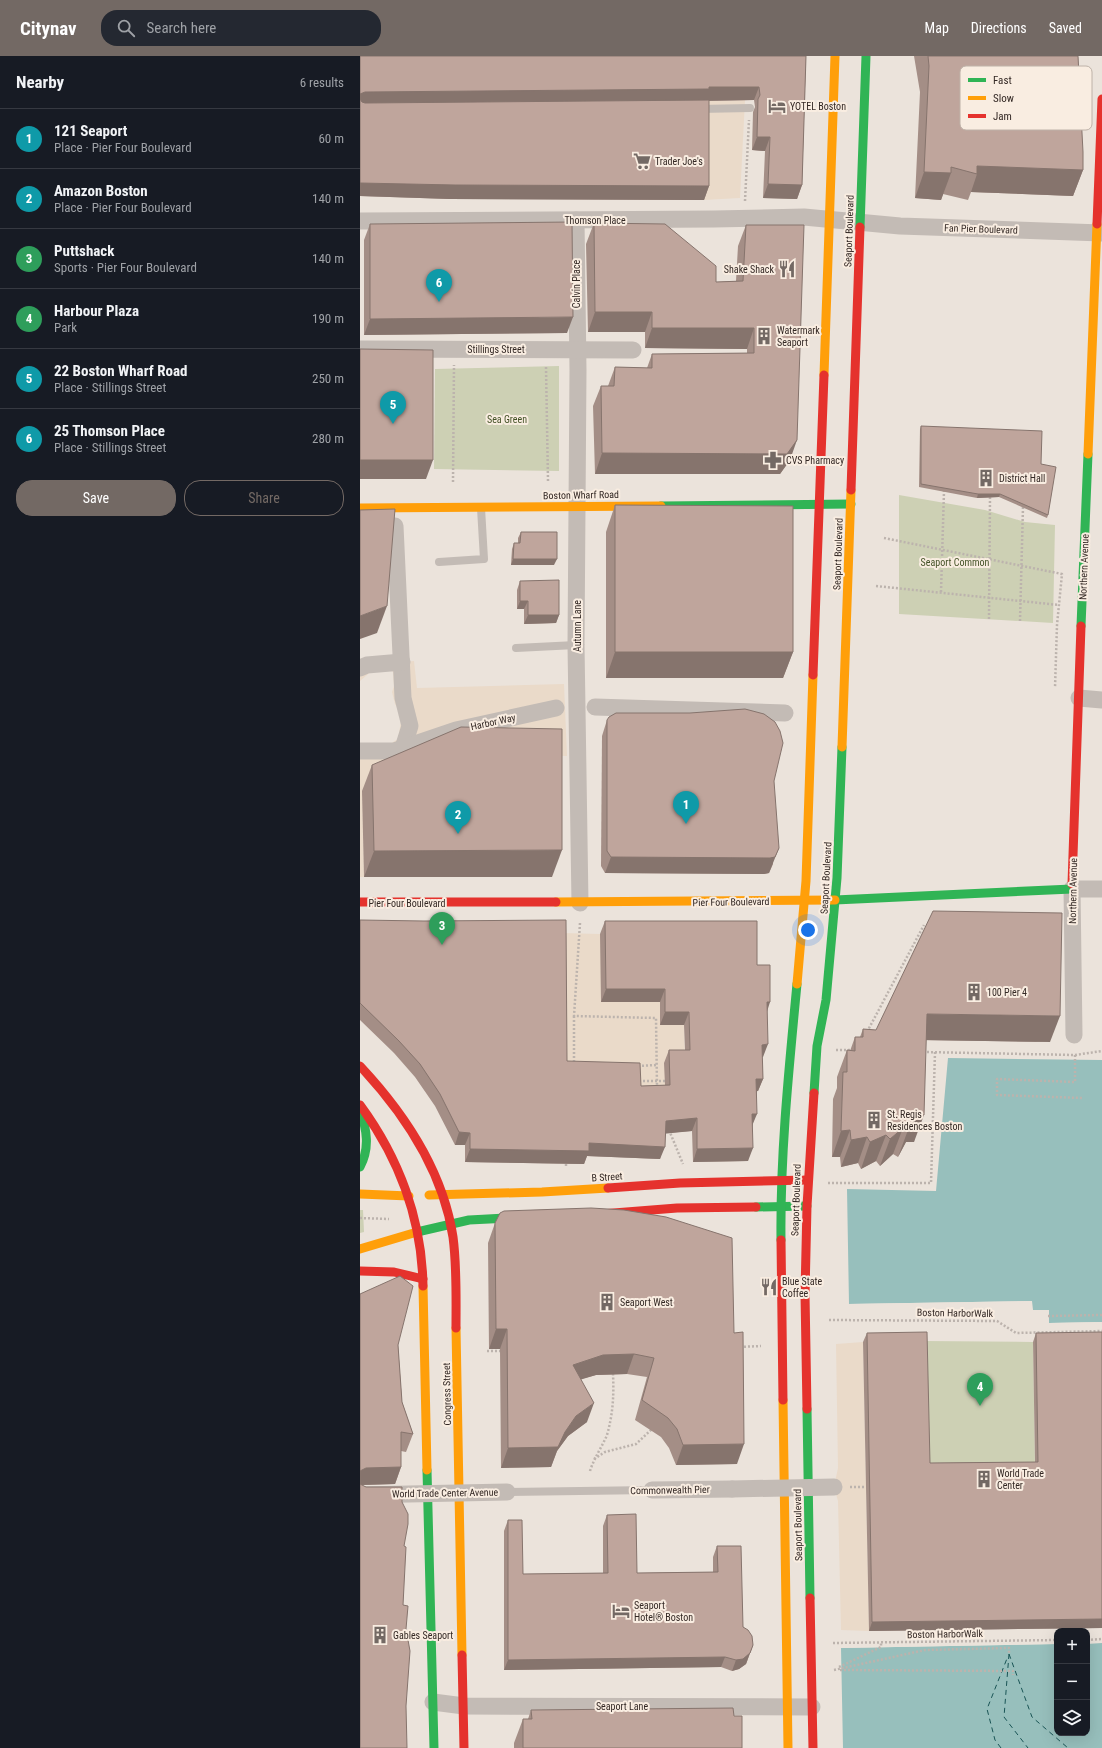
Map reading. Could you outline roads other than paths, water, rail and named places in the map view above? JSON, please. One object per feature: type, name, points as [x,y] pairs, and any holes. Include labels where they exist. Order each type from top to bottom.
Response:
[{"type":"main road","name":"Seaport Boulevard","points":[[788,1748],[781,1206],[791,1044],[804,901],[835,56]]},
{"type":"main road","name":"Seaport Boulevard","points":[[813,1748],[805,1294],[807,1206],[817,1046],[826,1000],[836,900],[866,56]]},
{"type":"main road","name":"Northern Avenue","points":[[1072,889],[1079,698],[1096,413],[1102,99]]},
{"type":"main road","name":"Boston Wharf Road","points":[[360,508],[850,504]]},
{"type":"main road","name":"Pier Four Boulevard","points":[[360,902],[580,903],[804,901],[1072,889]]},
{"type":"main road","name":"Congress Street","points":[[360,1066],[390,1099],[406,1121],[429,1162],[442,1195],[450,1224],[456,1257],[464,1748]]},
{"type":"main road","points":[[360,1105],[390,1150],[399,1170],[415,1195],[417,1232],[423,1279],[434,1748]]},
{"type":"main road","points":[[360,1110],[366,1130],[367,1143],[365,1156],[360,1167]]},
{"type":"main road","name":"B Street","points":[[360,1194],[442,1195],[542,1192],[675,1183],[808,1180]]},
{"type":"main road","points":[[592,1214],[677,1208],[807,1206]]},
{"type":"main road","points":[[360,1249],[450,1224],[485,1218],[538,1216]]},
{"type":"main road","points":[[360,1271],[394,1272],[423,1279]]},
{"type":"street","name":"Thomson Place","points":[[360,221],[798,217],[860,223]]},
{"type":"street","name":"Calvin Place","points":[[576,220],[577,349]]},
{"type":"street","name":"Fan Pier Boulevard","points":[[860,223],[900,226],[1099,233]]},
{"type":"street","name":"Stillings Street","points":[[360,349],[633,350]]},
{"type":"street","name":"Autumn Lane","points":[[577,349],[576,645],[580,903]]},
{"type":"street","points":[[395,526],[403,698],[410,726],[403,748]]},
{"type":"street","points":[[360,668],[367,665],[402,662]]},
{"type":"street","points":[[1079,698],[1102,700]]},
{"type":"street","points":[[595,707],[785,713]]},
{"type":"street","name":"Harbor Way","points":[[360,751],[394,751],[456,730],[556,708]]},
{"type":"street","name":"Pier Four Boulevard","points":[[1072,889],[1102,888]]},
{"type":"street","name":"Northern Avenue","points":[[1072,889],[1074,1035]]},
{"type":"street","name":"Commonwealth Pier","points":[[652,1490],[834,1487]]},
{"type":"street","name":"World Trade Center Avenue","points":[[360,1495],[507,1492]]},
{"type":"street","name":"Seaport Lane","points":[[432,1702],[464,1706],[812,1707]]},
{"type":"lane","points":[[694,109],[750,108]]},
{"type":"lane","points":[[439,562],[484,559],[480,507]]},
{"type":"lane","points":[[516,648],[576,645]]},
{"type":"lane","name":"Commonwealth Pier","points":[[507,1492],[652,1490]]},
{"type":"water","points":[[948,1058],[1102,1060],[1102,1322],[1049,1323],[1048,1310],[1032,1310],[1032,1301],[849,1304],[847,1189],[936,1191]]},
{"type":"water","points":[[1102,1643],[1102,1748],[843,1748],[841,1648],[1054,1644],[1054,1736],[1090,1736],[1090,1644]]},
{"type":"place","name":"YOTEL Boston","points":[[777,106]]},
{"type":"place","name":"Trader Joe's","points":[[642,161]]},
{"type":"place","name":"Shake Shack","points":[[787,269]]},
{"type":"place","name":"25 Thomson Place","points":[[439,302]]},
{"type":"place","name":"Watermark Seaport","points":[[764,336]]},
{"type":"place","name":"22 Boston Wharf Road","points":[[393,424]]},
{"type":"place","name":"CVS Pharmacy","points":[[773,460]]},
{"type":"place","name":"District Hall","points":[[986,478]]},
{"type":"place","name":"121 Seaport","points":[[686,824]]},
{"type":"place","name":"Amazon Boston","points":[[458,834]]},
{"type":"place","name":"Puttshack","points":[[442,945]]},
{"type":"place","name":"100 Pier 4","points":[[974,992]]},
{"type":"place","name":"St. Regis Residences Boston","points":[[874,1120]]},
{"type":"place","name":"Blue State Coffee","points":[[769,1287]]},
{"type":"place","name":"Seaport West","points":[[607,1302]]},
{"type":"place","name":"Harbour Plaza","points":[[980,1406]]},
{"type":"place","name":"World Trade Center","points":[[984,1479]]},
{"type":"place","name":"Seaport Hotel® Boston","points":[[621,1611]]},
{"type":"place","name":"Gables Seaport","points":[[380,1635]]},
{"type":"park label","name":"Sea Green","points":[[507,419]]},
{"type":"park label","name":"Seaport Common","points":[[955,562]]}]
